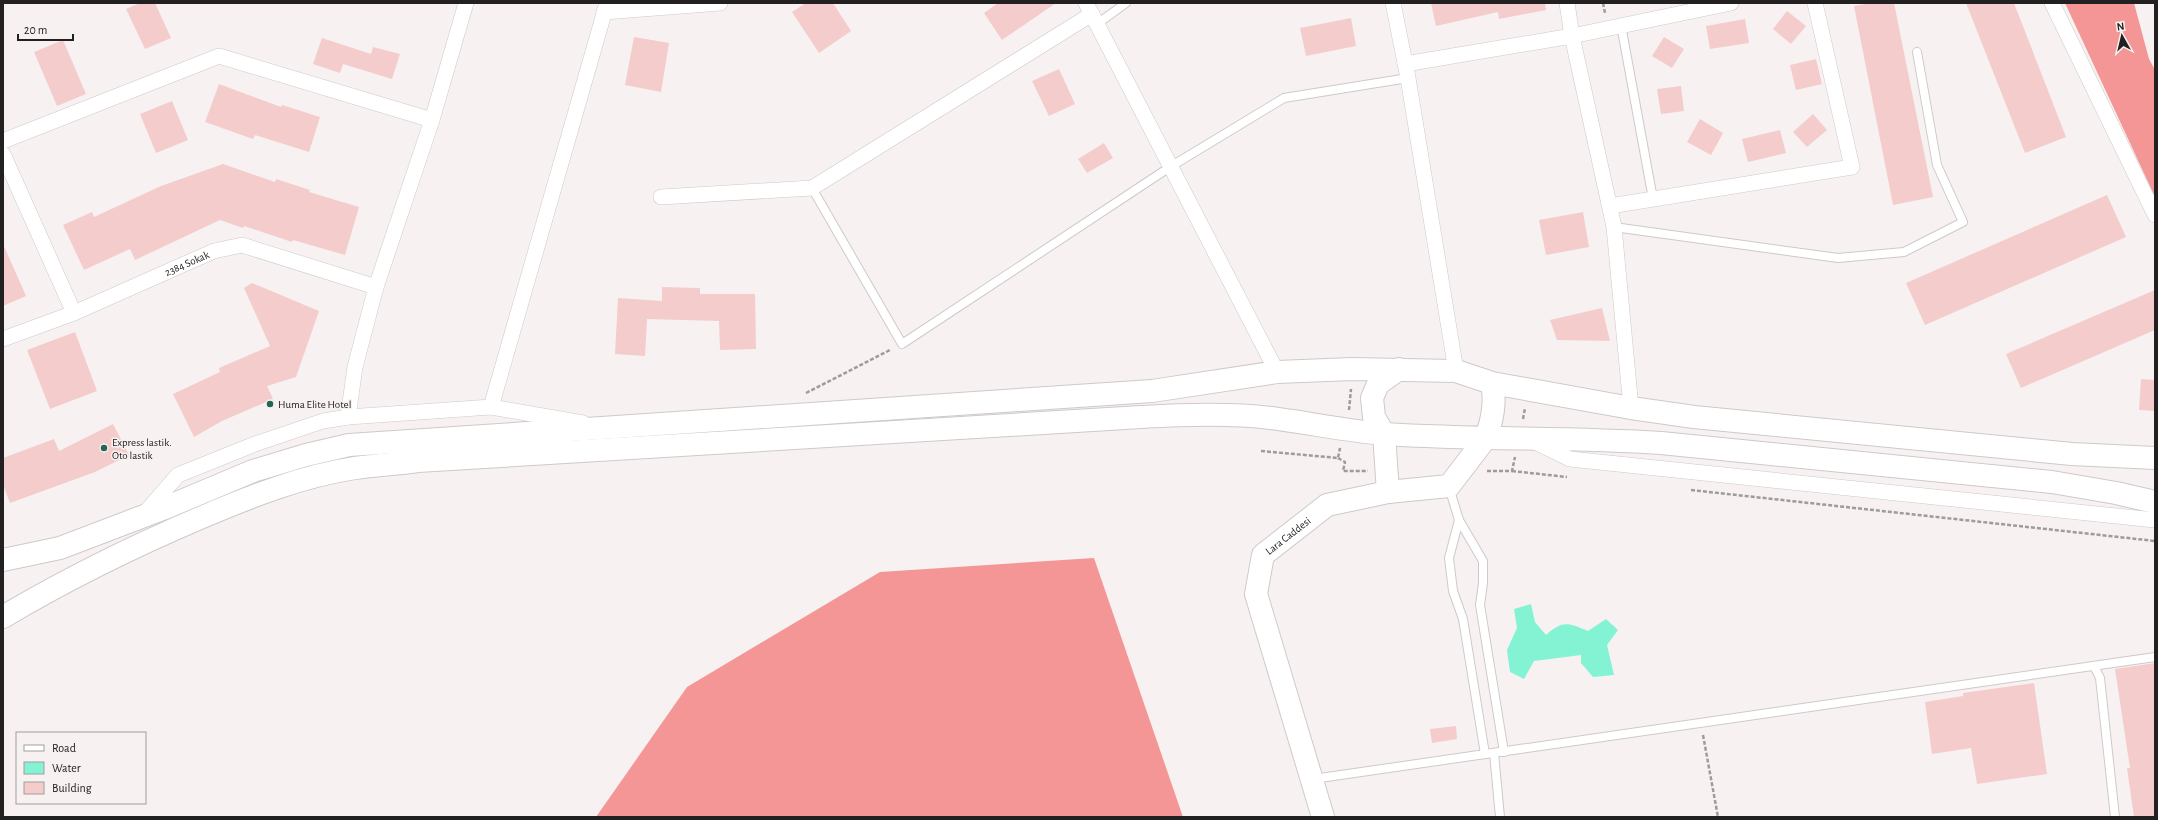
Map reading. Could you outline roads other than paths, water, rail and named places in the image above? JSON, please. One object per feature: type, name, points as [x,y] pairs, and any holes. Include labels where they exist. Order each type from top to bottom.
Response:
[{"type":"main road","points":[[1388,492],[1384,434],[1374,417],[1372,398],[1378,384],[1399,369]]},
{"type":"main road","points":[[3,560],[60,548],[141,517],[253,471],[306,455],[349,445],[1152,391],[1278,372],[1399,369],[1456,371],[1492,383],[1631,408],[2072,454],[2155,458]]},
{"type":"main road","points":[[1449,486],[1485,439],[1493,412],[1494,396],[1492,383]]},
{"type":"main road","points":[[3,617],[57,585],[144,541],[244,499],[310,478],[354,468],[426,461],[1209,414],[1270,418],[1384,434],[1485,439],[1603,439],[1661,443],[2052,482],[2116,492],[2155,502]]},
{"type":"main road","name":"Lara Caddesi","points":[[1323,817],[1256,594],[1263,555],[1327,505],[1388,492],[1449,486]]},
{"type":"street","points":[[348,417],[355,367],[376,287],[432,120],[466,3]]},
{"type":"street","points":[[491,407],[605,7],[720,3]]},
{"type":"street","points":[[1393,3],[1406,71],[1456,371]]},
{"type":"street","points":[[1567,3],[1572,36],[1614,226],[1631,408]]},
{"type":"street","points":[[1406,71],[1731,3]]},
{"type":"street","points":[[1610,206],[1852,167],[1815,3]]},
{"type":"street","points":[[2052,3],[2155,215]]},
{"type":"street","points":[[661,197],[812,188],[1092,14],[1170,167],[1278,372]]},
{"type":"street","points":[[3,141],[219,56],[432,120]]},
{"type":"street","points":[[3,154],[74,313]]},
{"type":"street","name":"2384 Sokak","points":[[3,339],[74,313],[214,251],[242,245],[376,287]]},
{"type":"street","points":[[141,517],[178,475],[256,444],[323,421],[348,417],[491,407],[610,428]]},
{"type":"street","points":[[1528,439],[1570,460],[2155,520]]},
{"type":"lane","points":[[1092,14],[1126,3]]},
{"type":"lane","points":[[1621,25],[1652,199]]},
{"type":"lane","points":[[1614,226],[1838,258],[1904,252],[1963,222],[1937,164],[1917,52]]},
{"type":"lane","points":[[812,188],[902,344],[1170,167],[1284,98],[1406,71]]},
{"type":"lane","points":[[1449,486],[1459,520],[1482,561],[1483,583],[1480,605],[1504,752]]},
{"type":"lane","points":[[1459,520],[1449,558],[1452,591],[1463,619],[1485,754]]},
{"type":"lane","points":[[1312,780],[2155,657]]},
{"type":"lane","points":[[2094,666],[2100,678],[2115,817]]},
{"type":"lane","points":[[1494,753],[1500,817]]},
{"type":"water","points":[[1531,604],[1535,622],[1546,635],[1557,627],[1566,624],[1588,631],[1606,619],[1618,630],[1607,645],[1614,675],[1593,677],[1581,663],[1581,655],[1534,661],[1524,679],[1510,672],[1507,650],[1517,628],[1514,609]]},
{"type":"place","name":"Huma Elite Hotel","points":[[270,404]]},
{"type":"place","name":"Express lastik. Oto lastik","points":[[104,448]]}]
